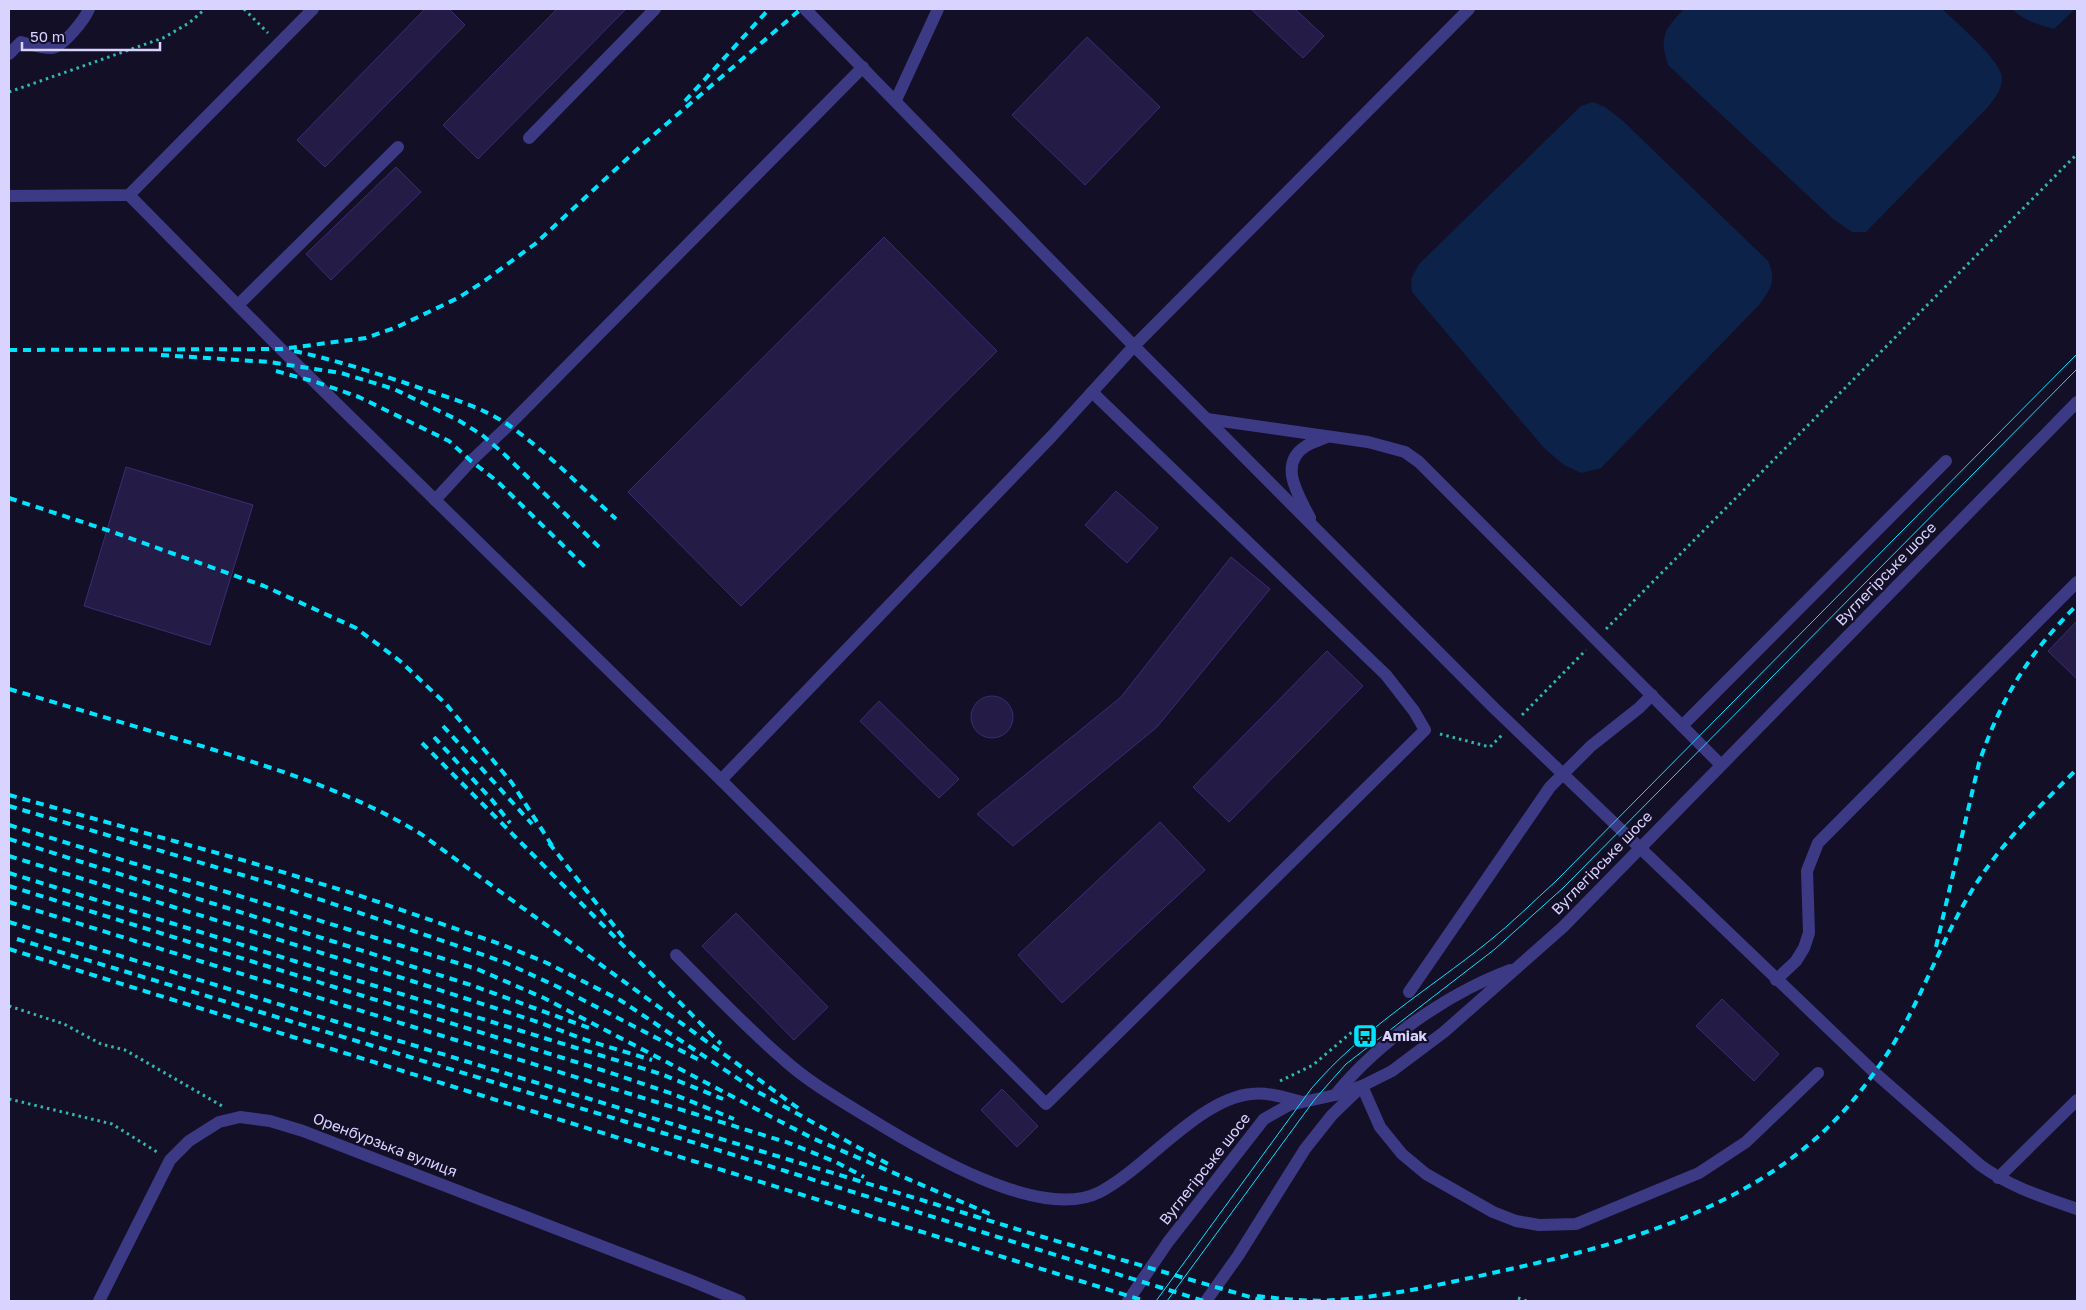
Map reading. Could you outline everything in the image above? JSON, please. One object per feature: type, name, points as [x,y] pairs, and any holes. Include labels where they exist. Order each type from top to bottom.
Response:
[{"type":"street","points":[[9,54],[21,42],[51,48],[58,46],[85,17],[89,9]]},
{"type":"street","points":[[9,196],[129,195],[313,9]]},
{"type":"street","points":[[529,138],[655,9]]},
{"type":"street","points":[[805,9],[896,100],[1134,346],[1494,708],[1776,980],[1874,1072],[1980,1165],[1998,1178],[2019,1188],[2077,1209]]},
{"type":"street","points":[[896,100],[938,9]]},
{"type":"street","points":[[720,780],[1134,346],[1469,9]]},
{"type":"street","points":[[435,500],[477,454],[516,418],[863,67]]},
{"type":"street","points":[[238,305],[398,147]]},
{"type":"street","points":[[129,195],[1046,1104],[1425,730],[1414,711],[1386,675],[1092,392]]},
{"type":"street","name":"Вуглегірське шосе","points":[[1128,1301],[1168,1242],[1264,1119],[1289,1105],[1335,1095],[1362,1086],[1392,1070],[1444,1032],[1520,967],[1563,927],[2077,402]]},
{"type":"street","points":[[1207,419],[1330,436],[1389,446],[1405,452],[1419,462],[1721,765]]},
{"type":"street","points":[[1316,529],[1294,487],[1291,466],[1298,452],[1306,445],[1330,436]]},
{"type":"street","points":[[1682,726],[1946,461]]},
{"type":"street","points":[[1776,980],[1796,961],[1804,948],[1808,934],[1807,871],[1818,843],[2077,582]]},
{"type":"street","points":[[1409,992],[1550,787],[1591,746],[1639,708],[1652,695]]},
{"type":"street","points":[[676,955],[783,1060],[833,1096],[931,1156],[999,1186],[1054,1200],[1076,1199],[1099,1192],[1118,1180],[1215,1106],[1235,1097],[1268,1094],[1302,1102]]},
{"type":"street","points":[[1335,1095],[1358,1068],[1387,1042],[1440,1005],[1500,974],[1520,967]]},
{"type":"street","points":[[1206,1301],[1238,1256],[1305,1149],[1332,1115],[1362,1086],[1380,1127],[1402,1154],[1426,1174],[1493,1212],[1516,1221],[1539,1225],[1576,1224],[1698,1173],[1746,1142],[1818,1074]]},
{"type":"street","points":[[1998,1178],[2077,1100]]},
{"type":"street","name":"Оренбурзька вулиця","points":[[100,1301],[170,1160],[189,1141],[218,1122],[240,1117],[270,1121],[303,1131],[683,1277],[740,1301]]},
{"type":"path","points":[[9,92],[162,38],[189,23],[206,9]]},
{"type":"path","points":[[244,9],[278,44]]},
{"type":"path","points":[[1517,720],[2077,154]]},
{"type":"path","points":[[1425,730],[1490,747],[1504,734]]},
{"type":"path","points":[[9,1006],[64,1024],[101,1044],[125,1050],[240,1117]]},
{"type":"path","points":[[1275,1083],[1313,1065],[1353,1031],[1365,1036]]},
{"type":"path","points":[[9,1099],[112,1124],[170,1160]]},
{"type":"path","points":[[1518,1298],[1527,1301]]},
{"type":"water","points":[[1684,9],[1942,9],[1994,61],[2002,77],[2001,86],[1987,108],[1866,232],[1852,232],[1833,219],[1668,65],[1664,48],[1665,34],[1672,22]]},
{"type":"water","points":[[2012,9],[2075,9],[2054,29],[2031,22]]},
{"type":"water","points":[[1593,102],[1605,107],[1623,121],[1768,261],[1772,279],[1769,289],[1759,305],[1601,468],[1581,473],[1564,465],[1544,448],[1412,292],[1411,279],[1419,264],[1581,106]]},
{"type":"building","points":[[425,9],[449,9],[465,25],[325,167],[297,140]]},
{"type":"building","points":[[557,9],[626,9],[478,159],[443,125]]},
{"type":"building","points":[[1251,9],[1295,9],[1324,36],[1303,58]]},
{"type":"building","points":[[1087,37],[1160,107],[1085,185],[1012,115]]},
{"type":"building","points":[[396,167],[421,192],[331,280],[306,254]]},
{"type":"building","points":[[884,237],[997,351],[741,606],[628,492]]},
{"type":"building","points":[[126,467],[253,505],[210,645],[84,606]]},
{"type":"building","points":[[1116,491],[1158,528],[1127,563],[1085,525]]},
{"type":"building","points":[[1231,557],[1270,589],[1157,727],[1013,846],[977,814],[1121,697]]},
{"type":"building","points":[[2077,621],[2077,679],[2048,651]]},
{"type":"building","points":[[1327,651],[1363,686],[1229,822],[1193,787]]},
{"type":"building","points":[[996,696],[1004,699],[1010,705],[1013,717],[1010,729],[1004,735],[988,738],[980,735],[974,729],[971,713],[974,705],[980,699]]},
{"type":"building","points":[[879,701],[959,779],[939,798],[860,721]]},
{"type":"building","points":[[1160,822],[1205,870],[1062,1003],[1018,955]]},
{"type":"building","points":[[736,913],[828,1007],[794,1040],[702,946]]},
{"type":"building","points":[[1722,999],[1779,1054],[1754,1081],[1696,1026]]},
{"type":"building","points":[[1002,1089],[1038,1126],[1017,1147],[981,1110]]},
{"type":"tram line","points":[[1156,1301],[1311,1089],[1330,1068],[1373,1029],[1497,935],[1556,881],[2077,354]]},
{"type":"tram line","points":[[1167,1301],[1315,1099],[1346,1064],[1495,949],[1563,888],[2077,369]]},
{"type":"railway","points":[[685,101],[769,9]]},
{"type":"railway","points":[[9,350],[281,349],[366,338],[397,327],[458,298],[535,244],[643,144],[801,9]]},
{"type":"railway","points":[[294,351],[377,374],[459,401],[491,414],[538,447],[616,519]]},
{"type":"railway","points":[[161,355],[269,362],[341,373],[394,389],[458,420],[482,435],[503,453],[599,547]]},
{"type":"railway","points":[[276,371],[359,397],[449,441],[497,481],[586,568]]},
{"type":"railway","points":[[9,498],[107,530],[264,586],[356,628],[400,661],[446,704],[512,783],[553,847]]},
{"type":"railway","points":[[1936,947],[1979,763],[1997,718],[2007,697],[2031,659],[2077,605]]},
{"type":"railway","points":[[9,689],[282,772],[339,793],[394,819],[421,834],[798,1108]]},
{"type":"railway","points":[[443,726],[532,824]]},
{"type":"railway","points":[[434,737],[492,800],[510,823]]},
{"type":"railway","points":[[422,743],[721,1044]]},
{"type":"railway","points":[[1257,1296],[1316,1301],[1356,1298],[1396,1293],[1546,1261],[1644,1233],[1691,1215],[1737,1193],[1780,1166],[1820,1135],[1868,1082],[1902,1029],[1952,926],[1982,875],[2020,827],[2077,769]]},
{"type":"railway","points":[[9,795],[246,861],[358,895],[503,945],[547,963],[620,1000],[758,1092],[890,1165]]},
{"type":"railway","points":[[9,806],[283,887],[506,963],[556,986],[703,1062]]},
{"type":"railway","points":[[9,825],[477,969],[544,998],[812,1138],[990,1214]]},
{"type":"railway","points":[[9,839],[474,986],[589,1028]]},
{"type":"railway","points":[[549,843],[626,941]]},
{"type":"railway","points":[[9,856],[412,981],[538,1022],[586,1040],[652,1060]]},
{"type":"railway","points":[[9,873],[661,1074],[723,1099]]},
{"type":"railway","points":[[9,886],[605,1071],[673,1094],[734,1119]]},
{"type":"railway","points":[[9,902],[789,1143],[836,1162],[864,1177]]},
{"type":"railway","points":[[9,922],[1043,1237],[1264,1301]]},
{"type":"railway","points":[[17,939],[663,1133],[1204,1301]]},
{"type":"railway","points":[[9,949],[1145,1301]]},
{"type":"place","name":"Amiak","points":[[1365,1036]]}]
